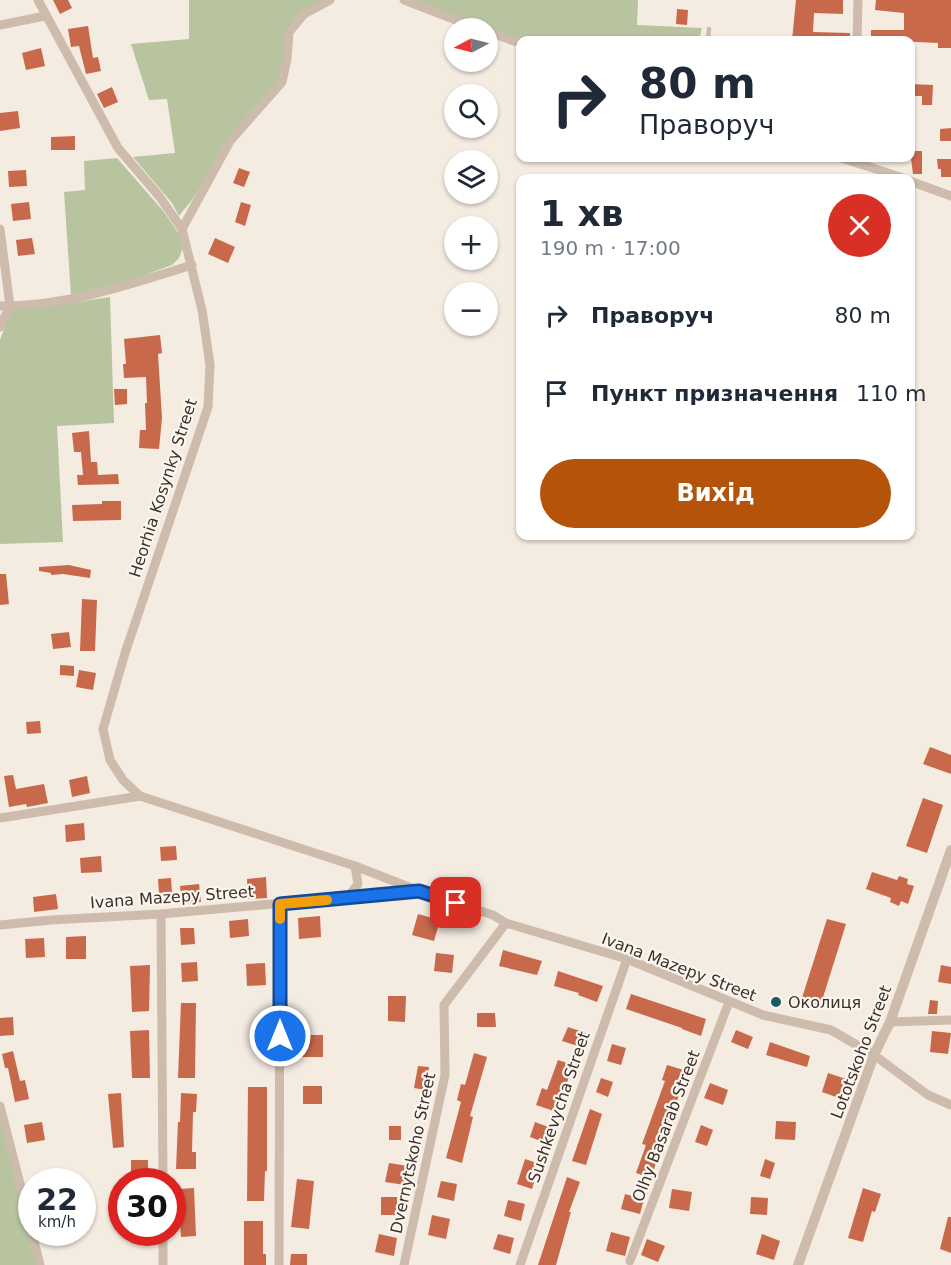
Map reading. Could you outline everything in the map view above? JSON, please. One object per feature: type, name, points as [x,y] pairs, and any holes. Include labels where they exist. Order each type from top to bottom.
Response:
[{"type":"street","name":"Heorhia Kosynky Street","points":[[38,0],[118,148],[159,195],[182,230],[192,265],[210,365],[208,407],[124,653],[103,729],[110,760],[123,780],[140,796]]},
{"type":"street","points":[[182,230],[230,141],[282,82],[289,32],[304,14],[330,0]]},
{"type":"street","points":[[404,0],[447,18]]},
{"type":"street","points":[[857,36],[858,0]]},
{"type":"street","points":[[0,25],[45,16]]},
{"type":"street","points":[[498,35],[516,42]]},
{"type":"street","points":[[860,162],[892,174]]},
{"type":"street","points":[[915,183],[951,196]]},
{"type":"street","points":[[0,229],[5,306],[0,327]]},
{"type":"street","points":[[5,306],[54,302],[98,294],[192,265]]},
{"type":"street","points":[[0,818],[140,796]]},
{"type":"street","name":"Ivana Mazepy Street","points":[[140,796],[356,866],[419,891],[493,915],[506,923],[627,959],[763,1015],[831,1030],[874,1055],[928,1095],[951,1105]]},
{"type":"street","name":"Lototskoho Street","points":[[798,1265],[874,1055],[890,1022],[951,850]]},
{"type":"street","points":[[347,898],[358,884],[356,866]]},
{"type":"street","name":"Ivana Mazepy Street","points":[[0,925],[161,914],[419,891]]},
{"type":"street","points":[[279,1265],[280,904]]},
{"type":"street","points":[[161,914],[163,1168]]},
{"type":"street","name":"Dvernytskoho Street","points":[[405,1265],[445,1076],[444,1005],[506,923]]},
{"type":"street","name":"Sushkevycha Street","points":[[520,1265],[627,959]]},
{"type":"street","name":"Olhy Basarab Street","points":[[630,1261],[729,1002]]},
{"type":"street","points":[[890,1022],[951,1020]]},
{"type":"street","points":[[0,1106],[18,1176]]},
{"type":"street","points":[[36,1246],[40,1265]]},
{"type":"street","points":[[163,1246],[164,1265]]},
{"type":"lane","points":[[708,36],[709,29]]},
{"type":"green space","points":[[189,0],[325,0],[288,32],[280,81],[236,129],[192,200],[179,216],[172,203],[133,157],[175,153],[167,99],[149,100],[131,44],[189,39]]},
{"type":"green space","points":[[411,0],[638,0],[637,25],[702,28],[700,36],[516,36],[516,38],[498,32],[498,18],[458,18]]},
{"type":"green space","points":[[117,158],[164,212],[179,234],[183,248],[179,258],[172,265],[132,280],[71,295],[64,192],[85,190],[84,161]]},
{"type":"green space","points":[[110,297],[114,423],[57,426],[63,542],[0,544],[0,340],[11,310]]},
{"type":"green space","points":[[0,1106],[18,1178],[18,1246],[35,1246],[40,1265],[0,1265]]},
{"type":"building","points":[[53,0],[68,0],[72,8],[60,14]]},
{"type":"building","points":[[796,0],[843,0],[843,14],[814,13],[813,32],[850,33],[850,36],[792,36]]},
{"type":"building","points":[[876,0],[951,0],[951,48],[938,48],[938,43],[915,42],[915,36],[871,36],[871,30],[904,30],[904,13],[875,10]]},
{"type":"building","points":[[677,9],[688,10],[687,25],[676,24]]},
{"type":"building","points":[[88,26],[93,58],[98,57],[101,71],[86,74],[79,46],[71,47],[68,29]]},
{"type":"building","points":[[41,48],[45,66],[26,70],[22,53]]},
{"type":"building","points":[[915,84],[933,85],[932,105],[922,105],[922,96],[915,96]]},
{"type":"building","points":[[112,87],[118,102],[104,108],[97,94]]},
{"type":"building","points":[[18,111],[20,128],[0,131],[0,113]]},
{"type":"building","points":[[951,128],[951,141],[940,141],[940,129]]},
{"type":"building","points":[[75,136],[75,150],[51,150],[51,137]]},
{"type":"building","points":[[915,151],[922,151],[922,174],[913,174],[911,162],[915,162]]},
{"type":"building","points":[[937,159],[951,159],[951,177],[941,177]]},
{"type":"building","points":[[239,168],[250,172],[244,187],[233,183]]},
{"type":"building","points":[[26,170],[27,186],[9,187],[8,171]]},
{"type":"building","points":[[29,202],[31,219],[13,221],[11,204]]},
{"type":"building","points":[[241,202],[251,205],[245,226],[235,222]]},
{"type":"building","points":[[32,238],[35,254],[18,256],[16,240]]},
{"type":"building","points":[[215,238],[235,247],[228,263],[208,254]]},
{"type":"building","points":[[160,335],[162,353],[158,354],[162,418],[159,449],[139,448],[140,430],[146,430],[146,377],[124,378],[123,364],[126,364],[124,339]]},
{"type":"building","points":[[114,389],[127,389],[127,404],[115,405]]},
{"type":"building","points":[[89,431],[91,462],[97,462],[98,475],[118,474],[119,484],[78,485],[77,475],[83,475],[81,452],[74,452],[72,433]]},
{"type":"building","points":[[102,501],[121,501],[121,520],[73,521],[72,505],[102,504]]},
{"type":"building","points":[[69,565],[91,570],[90,578],[63,574],[51,575],[51,573],[39,571],[39,567]]},
{"type":"building","points":[[0,574],[6,574],[9,604],[0,605]]},
{"type":"building","points":[[82,599],[97,600],[95,651],[80,651]]},
{"type":"building","points":[[69,632],[71,647],[53,649],[51,634]]},
{"type":"building","points":[[60,665],[74,666],[74,676],[60,675]]},
{"type":"building","points":[[79,670],[96,673],[93,690],[76,687]]},
{"type":"building","points":[[40,721],[41,733],[27,734],[26,722]]},
{"type":"building","points":[[930,747],[951,755],[951,774],[923,764]]},
{"type":"building","points":[[13,775],[16,789],[44,784],[48,803],[27,807],[26,804],[9,807],[4,776]]},
{"type":"building","points":[[87,776],[90,793],[72,797],[69,780]]},
{"type":"building","points":[[923,798],[943,805],[927,853],[906,846]]},
{"type":"building","points":[[84,823],[85,840],[66,842],[65,825]]},
{"type":"building","points":[[176,846],[177,860],[161,861],[160,847]]},
{"type":"building","points":[[101,856],[102,872],[81,873],[80,858]]},
{"type":"building","points":[[872,872],[897,880],[899,876],[908,879],[907,884],[914,886],[908,904],[901,901],[899,906],[890,902],[891,898],[866,889]]},
{"type":"building","points":[[266,877],[267,898],[248,899],[247,879]]},
{"type":"building","points":[[171,878],[172,893],[159,894],[158,879]]},
{"type":"building","points":[[199,884],[201,902],[182,904],[180,886]]},
{"type":"building","points":[[56,894],[58,909],[34,912],[33,897]]},
{"type":"building","points":[[418,914],[440,920],[434,941],[412,935]]},
{"type":"building","points":[[320,916],[321,937],[299,939],[298,918]]},
{"type":"building","points":[[248,919],[249,936],[230,938],[229,921]]},
{"type":"building","points":[[827,919],[846,924],[820,1007],[801,1001]]},
{"type":"building","points":[[180,928],[194,928],[195,944],[181,945]]},
{"type":"building","points":[[86,936],[86,959],[66,959],[66,937]]},
{"type":"building","points":[[44,938],[45,957],[26,958],[25,939]]},
{"type":"building","points":[[503,950],[542,961],[537,975],[499,966]]},
{"type":"building","points":[[436,953],[454,955],[452,973],[434,971]]},
{"type":"building","points":[[197,962],[198,981],[182,982],[181,963]]},
{"type":"building","points":[[265,963],[266,985],[247,986],[246,964]]},
{"type":"building","points":[[150,965],[149,1011],[132,1012],[130,966]]},
{"type":"building","points":[[941,965],[951,967],[951,984],[938,982]]},
{"type":"building","points":[[558,971],[603,986],[597,1002],[578,995],[579,993],[554,986]]},
{"type":"building","points":[[631,994],[706,1019],[701,1036],[626,1009]]},
{"type":"building","points":[[388,996],[406,996],[405,1022],[388,1021]]},
{"type":"building","points":[[930,1000],[938,1001],[937,1014],[928,1014]]},
{"type":"building","points":[[181,1003],[196,1003],[195,1078],[178,1078]]},
{"type":"building","points":[[477,1013],[495,1013],[496,1027],[477,1027]]},
{"type":"building","points":[[13,1017],[14,1035],[0,1036],[0,1018]]},
{"type":"building","points":[[568,1027],[586,1033],[581,1047],[562,1041]]},
{"type":"building","points":[[149,1030],[150,1078],[132,1078],[130,1031]]},
{"type":"building","points":[[736,1030],[753,1037],[748,1049],[731,1042]]},
{"type":"building","points":[[932,1031],[951,1033],[948,1054],[930,1052]]},
{"type":"building","points":[[302,1035],[323,1035],[323,1057],[302,1057]]},
{"type":"building","points":[[770,1042],[810,1056],[807,1067],[766,1055]]},
{"type":"building","points":[[612,1044],[626,1048],[621,1065],[607,1061]]},
{"type":"building","points":[[13,1051],[20,1081],[25,1080],[29,1099],[15,1102],[8,1068],[5,1068],[2,1054]]},
{"type":"building","points":[[474,1053],[487,1057],[470,1116],[473,1117],[462,1163],[446,1158],[461,1102],[457,1100],[461,1084],[465,1085]]},
{"type":"building","points":[[558,1060],[573,1065],[557,1112],[536,1105],[542,1088],[547,1090]]},
{"type":"building","points":[[667,1065],[687,1071],[651,1178],[636,1173],[646,1145],[642,1144],[665,1081],[662,1080]]},
{"type":"building","points":[[418,1066],[429,1067],[426,1090],[414,1088]]},
{"type":"building","points":[[828,1073],[846,1079],[839,1098],[822,1092]]},
{"type":"building","points":[[601,1078],[613,1082],[608,1097],[596,1092]]},
{"type":"building","points":[[710,1083],[728,1090],[723,1105],[704,1098]]},
{"type":"building","points":[[303,1086],[322,1086],[322,1104],[303,1104]]},
{"type":"building","points":[[248,1087],[267,1087],[267,1171],[265,1171],[264,1201],[247,1201]]},
{"type":"building","points":[[121,1093],[124,1147],[113,1148],[108,1094]]},
{"type":"building","points":[[181,1093],[197,1094],[196,1112],[193,1112],[192,1152],[196,1152],[196,1169],[176,1168],[178,1122],[180,1122]]},
{"type":"building","points":[[590,1109],[602,1114],[586,1165],[572,1161]]},
{"type":"building","points":[[776,1121],[796,1122],[795,1140],[775,1139]]},
{"type":"building","points":[[42,1122],[45,1140],[27,1143],[24,1125]]},
{"type":"building","points":[[535,1122],[551,1128],[546,1143],[530,1137]]},
{"type":"building","points":[[701,1125],[713,1130],[707,1146],[695,1142]]},
{"type":"building","points":[[389,1126],[401,1126],[401,1140],[389,1140]]},
{"type":"building","points":[[525,1159],[540,1164],[532,1189],[517,1184]]},
{"type":"building","points":[[765,1159],[775,1163],[770,1179],[760,1176]]},
{"type":"building","points":[[131,1160],[148,1160],[148,1168],[131,1168]]},
{"type":"building","points":[[389,1163],[408,1166],[405,1185],[385,1182]]},
{"type":"building","points":[[567,1177],[580,1182],[569,1212],[571,1212],[556,1265],[538,1265]]},
{"type":"building","points":[[297,1179],[314,1181],[309,1229],[291,1227]]},
{"type":"building","points":[[441,1181],[457,1184],[454,1201],[437,1197]]},
{"type":"building","points":[[186,1188],[194,1188],[196,1236],[186,1237]]},
{"type":"building","points":[[863,1188],[881,1194],[875,1212],[872,1211],[863,1242],[848,1238]]},
{"type":"building","points":[[672,1189],[692,1192],[689,1211],[669,1208]]},
{"type":"building","points":[[625,1194],[644,1199],[640,1214],[621,1209]]},
{"type":"building","points":[[381,1197],[397,1197],[397,1215],[381,1215]]},
{"type":"building","points":[[751,1197],[768,1198],[767,1215],[750,1214]]},
{"type":"building","points":[[508,1200],[525,1204],[521,1221],[504,1216]]},
{"type":"building","points":[[432,1215],[450,1219],[446,1239],[428,1235]]},
{"type":"building","points":[[948,1217],[951,1217],[951,1253],[940,1249]]},
{"type":"building","points":[[244,1221],[263,1221],[263,1254],[266,1254],[266,1265],[244,1265]]},
{"type":"building","points":[[611,1232],[630,1237],[625,1256],[606,1251]]},
{"type":"building","points":[[379,1234],[397,1238],[394,1256],[375,1252]]},
{"type":"building","points":[[498,1234],[514,1238],[510,1254],[493,1249]]},
{"type":"building","points":[[762,1234],[780,1241],[774,1260],[756,1254]]},
{"type":"building","points":[[647,1239],[665,1246],[658,1262],[641,1255]]},
{"type":"building","points":[[291,1254],[307,1254],[307,1265],[290,1265]]},
{"type":"slow traffic","points":[[280,919],[280,904],[327,900]]},
{"type":"place","name":"Околиця","points":[[776,1002]]},
{"type":"route","points":[[280,1036],[280,904],[419,891],[456,903]]}]
